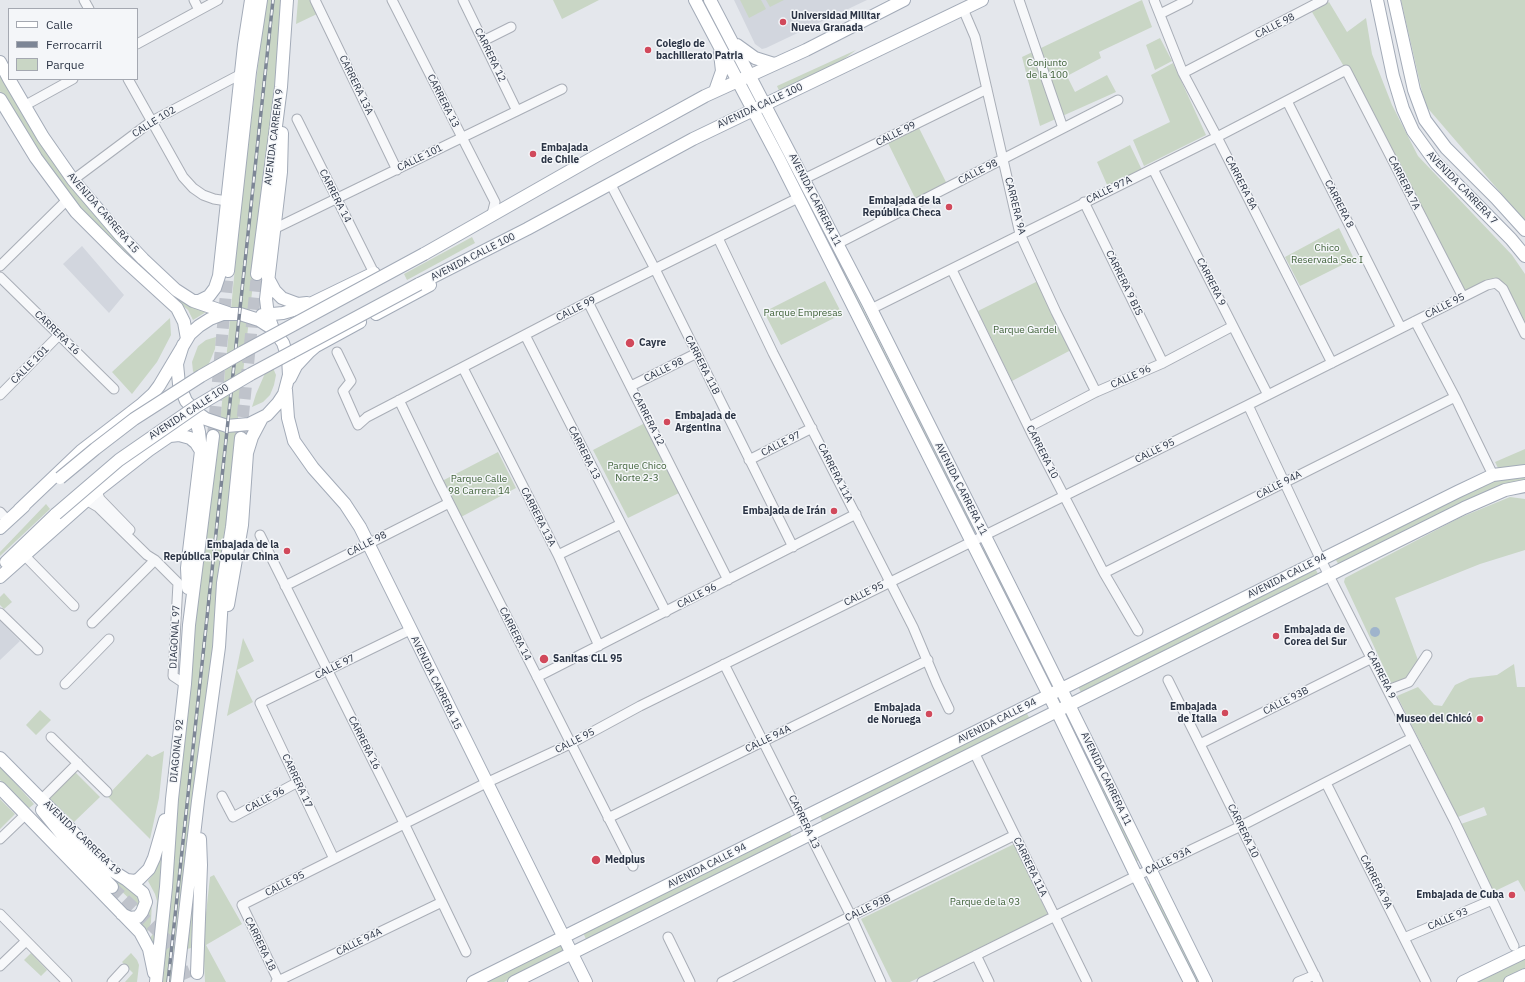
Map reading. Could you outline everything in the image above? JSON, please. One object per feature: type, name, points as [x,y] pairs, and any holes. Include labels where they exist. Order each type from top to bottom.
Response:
[{"type":"main road","points":[[193,301],[199,301],[209,296],[217,282],[251,0]]},
{"type":"main road","points":[[228,271],[250,72],[261,0]]},
{"type":"main road","name":"AVENIDA CARRERA 9","points":[[273,329],[268,315],[262,276],[281,172],[281,87],[287,0]]},
{"type":"main road","name":"AVENIDA CARRERA 11","points":[[695,0],[753,110],[972,541],[1057,711],[1136,876],[1190,982]]},
{"type":"main road","name":"AVENIDA CARRERA 11","points":[[710,0],[871,309],[1206,982]]},
{"type":"main road","points":[[3,520],[19,510],[112,436],[184,386],[243,352],[424,254],[495,209],[715,91],[833,36],[904,0]]},
{"type":"main road","name":"AVENIDA CALLE 100","points":[[0,569],[56,514],[119,460],[197,406],[263,367],[419,284],[527,229],[692,139],[982,0]]},
{"type":"main road","name":"AVENIDA CARRERA 7","points":[[1377,0],[1394,81],[1403,109],[1413,131],[1436,163],[1511,239],[1525,256]]},
{"type":"main road","name":"AVENIDA CARRERA 7","points":[[1394,0],[1414,90],[1425,120],[1446,148],[1496,198],[1525,230]]},
{"type":"main road","points":[[731,39],[750,56],[761,61],[774,64]]},
{"type":"main road","points":[[715,91],[722,76],[716,40]]},
{"type":"main road","name":"AVENIDA CARRERA 15","points":[[0,62],[8,77]]},
{"type":"main road","name":"AVENIDA CARRERA 15","points":[[10,80],[43,137],[73,180],[95,207],[143,259],[176,290],[193,301],[229,314]]},
{"type":"main road","name":"AVENIDA CARRERA 15","points":[[1,106],[36,158],[84,220],[121,257],[177,308],[184,322],[185,342]]},
{"type":"main road","points":[[196,414],[213,422],[227,426],[242,426],[262,418],[275,408],[299,362],[316,346],[422,290],[527,229]]},
{"type":"main road","points":[[19,510],[77,454],[153,394],[185,342],[194,330],[204,322],[216,316],[229,314],[268,315],[294,310],[374,273]]},
{"type":"main road","points":[[262,276],[275,291],[286,300],[298,304],[314,302]]},
{"type":"main road","points":[[248,315],[264,322],[273,329],[283,342],[289,366],[287,386]]},
{"type":"main road","points":[[185,342],[178,359],[177,374],[182,393],[196,414],[201,451],[187,568],[189,625]]},
{"type":"main road","name":"AVENIDA CARRERA 15","points":[[287,386],[288,418],[294,441],[314,468],[345,504],[368,544],[586,982]]},
{"type":"main road","points":[[0,577],[98,490],[196,414]]},
{"type":"main road","points":[[218,647],[234,577],[242,525],[247,453],[252,437],[262,418]]},
{"type":"main road","points":[[164,440],[174,435],[185,436],[193,440],[201,451]]},
{"type":"main road","name":"DIAGONAL 92","points":[[156,982],[166,894],[172,799],[185,684],[189,625],[213,436]]},
{"type":"main road","points":[[177,982],[218,647],[223,583],[232,527],[241,438]]},
{"type":"main road","name":"AVENIDA CALLE 94","points":[[473,982],[1320,559],[1493,475],[1525,471]]},
{"type":"main road","name":"AVENIDA CALLE 94","points":[[514,982],[1329,575],[1496,494],[1505,490],[1525,486]]},
{"type":"main road","points":[[178,583],[187,568]]},
{"type":"main road","name":"AVENIDA CARRERA 19","points":[[0,758],[111,870],[127,880],[135,881],[139,879],[149,869],[154,858],[172,799]]},
{"type":"main road","points":[[18,776],[55,827],[112,887]]},
{"type":"main road","points":[[0,788],[140,932],[147,944],[156,982]]},
{"type":"main road","points":[[197,973],[201,865],[198,801]]},
{"type":"main road","points":[[122,914],[130,918],[138,917],[146,902],[143,893],[127,880]]},
{"type":"main road","points":[[1463,982],[1525,952]]},
{"type":"main road","points":[[1510,982],[1525,974]]},
{"type":"street","points":[[194,0],[199,10]]},
{"type":"street","points":[[138,43],[218,0]]},
{"type":"street","name":"CARRERA 13A","points":[[315,0],[397,170]]},
{"type":"street","name":"CARRERA 13","points":[[392,0],[462,138],[495,209]]},
{"type":"street","name":"CARRERA 12","points":[[463,0],[517,111]]},
{"type":"street","points":[[1019,0],[1063,128]]},
{"type":"street","name":"CARRERA 8A","points":[[1154,0],[1183,73],[1332,363]]},
{"type":"street","points":[[1160,14],[1188,0]]},
{"type":"street","name":"CALLE 98","points":[[1183,73],[1323,0]]},
{"type":"street","name":"CARRERA 9A","points":[[963,9],[975,37],[1020,234],[1056,312],[1096,392]]},
{"type":"street","points":[[483,42],[511,27]]},
{"type":"street","name":"CALLE 97A","points":[[871,309],[1217,137],[1346,70]]},
{"type":"street","name":"CARRERA 7A","points":[[1346,70],[1463,297]]},
{"type":"street","name":"CALLE 102","points":[[73,180],[152,121],[241,74]]},
{"type":"street","points":[[24,106],[71,80]]},
{"type":"street","points":[[129,80],[183,177],[193,188],[203,195],[226,201]]},
{"type":"street","name":"CALLE 101","points":[[278,227],[562,89]]},
{"type":"street","name":"CALLE 99","points":[[804,179],[987,89]]},
{"type":"street","name":"CALLE 98","points":[[837,244],[1118,100]]},
{"type":"street","name":"CARRERA 8","points":[[1286,101],[1401,328]]},
{"type":"street","name":"CARRERA 14","points":[[297,119],[374,273]]},
{"type":"street","name":"CARRERA 9","points":[[1153,169],[1268,395]]},
{"type":"street","name":"CARRERA 11B","points":[[610,183],[655,269],[793,547]]},
{"type":"street","name":"CALLE 99","points":[[337,352],[351,381],[343,391],[358,425],[367,416],[464,368],[588,302],[798,198]]},
{"type":"street","points":[[0,266],[67,200]]},
{"type":"street","name":"CARRERA 9 BIS","points":[[1084,202],[1164,363]]},
{"type":"street","name":"CARRERA 11A","points":[[718,238],[769,343],[913,627],[937,684],[950,709]]},
{"type":"street","name":"CARRERA 10","points":[[952,270],[1029,427],[1104,573],[1138,631]]},
{"type":"street","name":"CARRERA 16","points":[[0,277],[114,389]]},
{"type":"street","name":"CALLE 95","points":[[242,905],[486,783],[570,744],[640,706],[1487,285],[1496,283],[1504,289],[1525,334]]},
{"type":"street","name":"CARRERA 12","points":[[588,302],[728,580]]},
{"type":"street","points":[[1415,321],[1455,396],[1493,475]]},
{"type":"street","name":"CALLE 96","points":[[1029,427],[1096,392],[1164,363],[1233,326]]},
{"type":"street","name":"CALLE 101","points":[[0,395],[59,335]]},
{"type":"street","name":"CARRERA 13","points":[[525,336],[666,612]]},
{"type":"street","name":"CALLE 98","points":[[631,386],[697,353]]},
{"type":"street","name":"CARRERA 13A","points":[[464,368],[558,555],[600,646]]},
{"type":"street","name":"CALLE 94A","points":[[1104,573],[1455,396]]},
{"type":"street","name":"CARRERA 14","points":[[399,400],[570,744],[633,866]]},
{"type":"street","name":"CARRERA 9","points":[[1248,405],[1283,483],[1320,559],[1372,658],[1456,825],[1514,946]]},
{"type":"street","name":"CALLE 97","points":[[749,460],[812,428]]},
{"type":"street","points":[[98,490],[100,499],[150,550],[155,560]]},
{"type":"street","points":[[86,500],[98,507],[178,583]]},
{"type":"street","name":"CALLE 98","points":[[285,586],[449,503]]},
{"type":"street","name":"CALLE 96","points":[[537,677],[856,514]]},
{"type":"street","points":[[558,555],[621,524]]},
{"type":"street","name":"CARRERA 16","points":[[260,535],[466,952]]},
{"type":"street","points":[[25,556],[74,606]]},
{"type":"street","points":[[92,623],[155,560]]},
{"type":"street","name":"DIAGONAL 97","points":[[178,583],[173,676],[185,684]]},
{"type":"street","points":[[0,613],[38,650]]},
{"type":"street","name":"CALLE 97","points":[[260,702],[410,630]]},
{"type":"street","points":[[65,684],[109,639]]},
{"type":"street","points":[[1388,690],[1409,682],[1427,655]]},
{"type":"street","name":"CALLE 93B","points":[[1200,744],[1372,658]]},
{"type":"street","name":"CALLE 94A","points":[[608,818],[928,660]]},
{"type":"street","name":"CARRERA 13","points":[[724,664],[851,916],[881,982]]},
{"type":"street","name":"CARRERA 10","points":[[1168,680],[1316,978]]},
{"type":"street","name":"CARRERA 17","points":[[260,702],[334,859]]},
{"type":"street","points":[[51,737],[107,792]]},
{"type":"street","name":"CALLE 93A","points":[[922,982],[1150,869],[1241,826],[1412,738]]},
{"type":"street","name":"CARRERA 11A","points":[[974,752],[1087,982]]},
{"type":"street","points":[[42,800],[78,763]]},
{"type":"street","name":"CALLE 96","points":[[222,796],[233,817],[298,782]]},
{"type":"street","name":"CARRERA 9A","points":[[1326,783],[1426,982]]},
{"type":"street","points":[[0,839],[25,815]]},
{"type":"street","name":"CALLE 93B","points":[[722,982],[1015,835]]},
{"type":"street","name":"CALLE 93","points":[[1404,938],[1492,900]]},
{"type":"street","name":"CALLE 94A","points":[[278,982],[442,902]]},
{"type":"street","name":"CARRERA 18","points":[[242,905],[278,982]]},
{"type":"street","points":[[0,914],[67,982]]},
{"type":"street","points":[[668,937],[690,982]]},
{"type":"street","points":[[0,966],[26,941]]},
{"type":"street","points":[[976,955],[989,982]]},
{"type":"street","points":[[112,982],[124,969]]},
{"type":"street","points":[[1298,982],[1316,978]]},
{"type":"shaded area","name":"Universidad Militar Nueva Granada","points":[[734,0],[867,0],[762,49],[755,44]]},
{"type":"shaded area","points":[[82,246],[124,295],[109,313],[63,264]]},
{"type":"shaded area","points":[[0,620],[20,641],[0,660]]},
{"type":"green space","points":[[266,0],[283,0],[278,58],[208,688],[173,982],[161,982],[175,812],[189,678],[221,413],[241,205]]},
{"type":"green space","points":[[298,0],[310,0],[317,14],[296,24]]},
{"type":"green space","points":[[553,0],[599,0],[562,19]]},
{"type":"green space","points":[[740,0],[761,0],[766,9],[749,18]]},
{"type":"green space","points":[[766,0],[784,0],[770,7]]},
{"type":"green space","name":"Conjunto de la 100","points":[[1142,0],[1152,27],[1099,52],[1101,58],[1067,76],[1075,92],[1107,75],[1116,92],[1040,126],[1022,57]]},
{"type":"green space","points":[[1401,0],[1525,0],[1525,221],[1425,105]]},
{"type":"green space","points":[[1329,2],[1347,32],[1366,18],[1372,54],[1392,105],[1418,156],[1512,255],[1525,274],[1525,334],[1500,285],[1463,297],[1346,70],[1312,12]]},
{"type":"green space","points":[[1160,38],[1172,61],[1155,70],[1146,45]]},
{"type":"green space","points":[[856,50],[840,62],[780,93],[777,86]]},
{"type":"green space","points":[[1173,63],[1206,135],[1144,166],[1133,140],[1170,122],[1151,75]]},
{"type":"green space","points":[[0,70],[86,202],[206,312],[193,320],[188,310],[144,272],[73,203],[9,109],[0,91]]},
{"type":"green space","points":[[768,121],[975,531],[970,534],[763,124]]},
{"type":"green space","points":[[916,122],[948,186],[917,202],[886,139]]},
{"type":"green space","points":[[1130,145],[1142,170],[1108,187],[1097,162]]},
{"type":"green space","name":"Chico Reservada Sec I","points":[[1339,228],[1354,259],[1300,286],[1285,257]]},
{"type":"green space","points":[[472,237],[475,243],[407,280],[404,274]]},
{"type":"green space","name":"Parque Empresas","points":[[825,281],[842,314],[781,345],[764,312]]},
{"type":"green space","name":"Parque Gardel","points":[[1038,281],[1071,350],[1012,381],[978,311]]},
{"type":"green space","points":[[170,318],[171,335],[157,362],[132,394],[112,372]]},
{"type":"green space","points":[[216,337],[215,349],[205,373],[196,376],[193,371],[192,362],[198,346],[206,340]]},
{"type":"green space","points":[[273,368],[276,375],[270,395],[263,402],[252,407],[266,371]]},
{"type":"green space","name":"Parque Chico Norte 2-3","points":[[645,423],[681,492],[628,518],[593,450]]},
{"type":"green space","points":[[1525,449],[1525,466],[1499,470],[1495,462]]},
{"type":"green space","name":"Parque Calle 98 Carrera 14","points":[[498,452],[516,488],[461,517],[442,481]]},
{"type":"green space","points":[[1525,476],[1525,482],[1339,565],[1334,557],[1498,478]]},
{"type":"green space","points":[[1510,497],[1525,499],[1525,550],[1480,564],[1395,598],[1418,660],[1407,679],[1391,683],[1344,582],[1345,578],[1459,518]]},
{"type":"green space","points":[[46,504],[50,509],[0,556],[0,552]]},
{"type":"green space","points":[[984,547],[1049,676],[1043,679],[979,550]]},
{"type":"green space","points":[[1314,566],[1319,576],[1082,694],[1077,685]]},
{"type":"green space","points":[[4,593],[12,602],[4,609],[0,605],[0,597]]},
{"type":"green space","points":[[243,638],[254,661],[237,670],[253,702],[227,716]]},
{"type":"green space","points":[[1514,664],[1517,687],[1525,687],[1525,892],[1518,880],[1493,892],[1458,825],[1487,815],[1484,807],[1458,817],[1397,696],[1418,687],[1434,705],[1442,706],[1455,685],[1470,678],[1497,675]]},
{"type":"green space","points":[[40,710],[51,720],[36,735],[26,725]]},
{"type":"green space","points":[[1026,712],[1031,721],[824,824],[819,814]]},
{"type":"green space","points":[[1068,716],[1139,860],[1133,863],[1063,719]]},
{"type":"green space","points":[[164,751],[159,798],[150,839],[107,796],[147,754],[152,757]]},
{"type":"green space","points":[[0,766],[34,804],[28,809],[0,780]]},
{"type":"green space","points":[[75,772],[100,797],[74,822],[49,798]]},
{"type":"green space","points":[[0,799],[15,814],[0,829]]},
{"type":"green space","points":[[789,830],[793,839],[587,942],[583,932]]},
{"type":"green space","points":[[67,832],[116,881],[141,897],[140,909],[114,884]]},
{"type":"green space","points":[[162,841],[162,876],[152,958],[149,940],[154,932],[157,901],[148,881],[154,873]]},
{"type":"green space","name":"Parque de la 93","points":[[1014,844],[1048,915],[910,982],[892,982],[861,919]]},
{"type":"green space","points":[[195,874],[191,948],[187,949]]},
{"type":"green space","points":[[214,875],[242,924],[206,945],[226,982],[205,982],[203,941],[210,877]]},
{"type":"green space","points":[[141,882],[146,886],[152,900],[151,922],[149,929],[145,934],[133,923],[147,916],[151,904],[139,884]]},
{"type":"green space","points":[[1151,883],[1200,982],[1193,982],[1145,886]]},
{"type":"green space","points":[[561,942],[565,951],[504,982],[479,982]]},
{"type":"green space","points":[[31,953],[47,970],[41,976],[24,960]]},
{"type":"green space","points":[[131,953],[139,965],[137,982],[125,982],[133,973],[122,962]]},
{"type":"green space","points":[[1525,955],[1525,972],[1504,982],[1471,982]]},
{"type":"water","points":[[1375,627],[1380,632],[1375,637],[1370,632]]},
{"type":"tunnel","points":[[213,436],[228,271]]},
{"type":"tunnel","points":[[241,435],[257,274]]},
{"type":"tunnel","points":[[112,887],[168,941],[175,952],[188,982]]},
{"type":"railway","points":[[168,982],[273,0]]},
{"type":"place","name":"Universidad Militar Nueva Granada","points":[[783,22]]},
{"type":"place","name":"Colegio de bachillerato Patria","points":[[648,50]]},
{"type":"place","name":"Embajada de Chile","points":[[533,154]]},
{"type":"place","name":"Embajada de la República Checa","points":[[949,207]]},
{"type":"place","name":"Cayre","points":[[630,343]]},
{"type":"place","name":"Embajada de Argentina","points":[[667,422]]},
{"type":"place","name":"Embajada de Irán","points":[[834,511]]},
{"type":"place","name":"Embajada de la República Popular China","points":[[287,551]]},
{"type":"place","name":"Embajada de Corea del Sur","points":[[1276,636]]},
{"type":"place","name":"Sanitas CLL 95","points":[[544,659]]},
{"type":"place","name":"Embajada de Italia","points":[[1225,713]]},
{"type":"place","name":"Embajada de Noruega","points":[[929,714]]},
{"type":"place","name":"Museo del Chicó","points":[[1480,719]]},
{"type":"place","name":"Medplus","points":[[596,860]]},
{"type":"place","name":"Embajada de Cuba","points":[[1512,895]]}]
